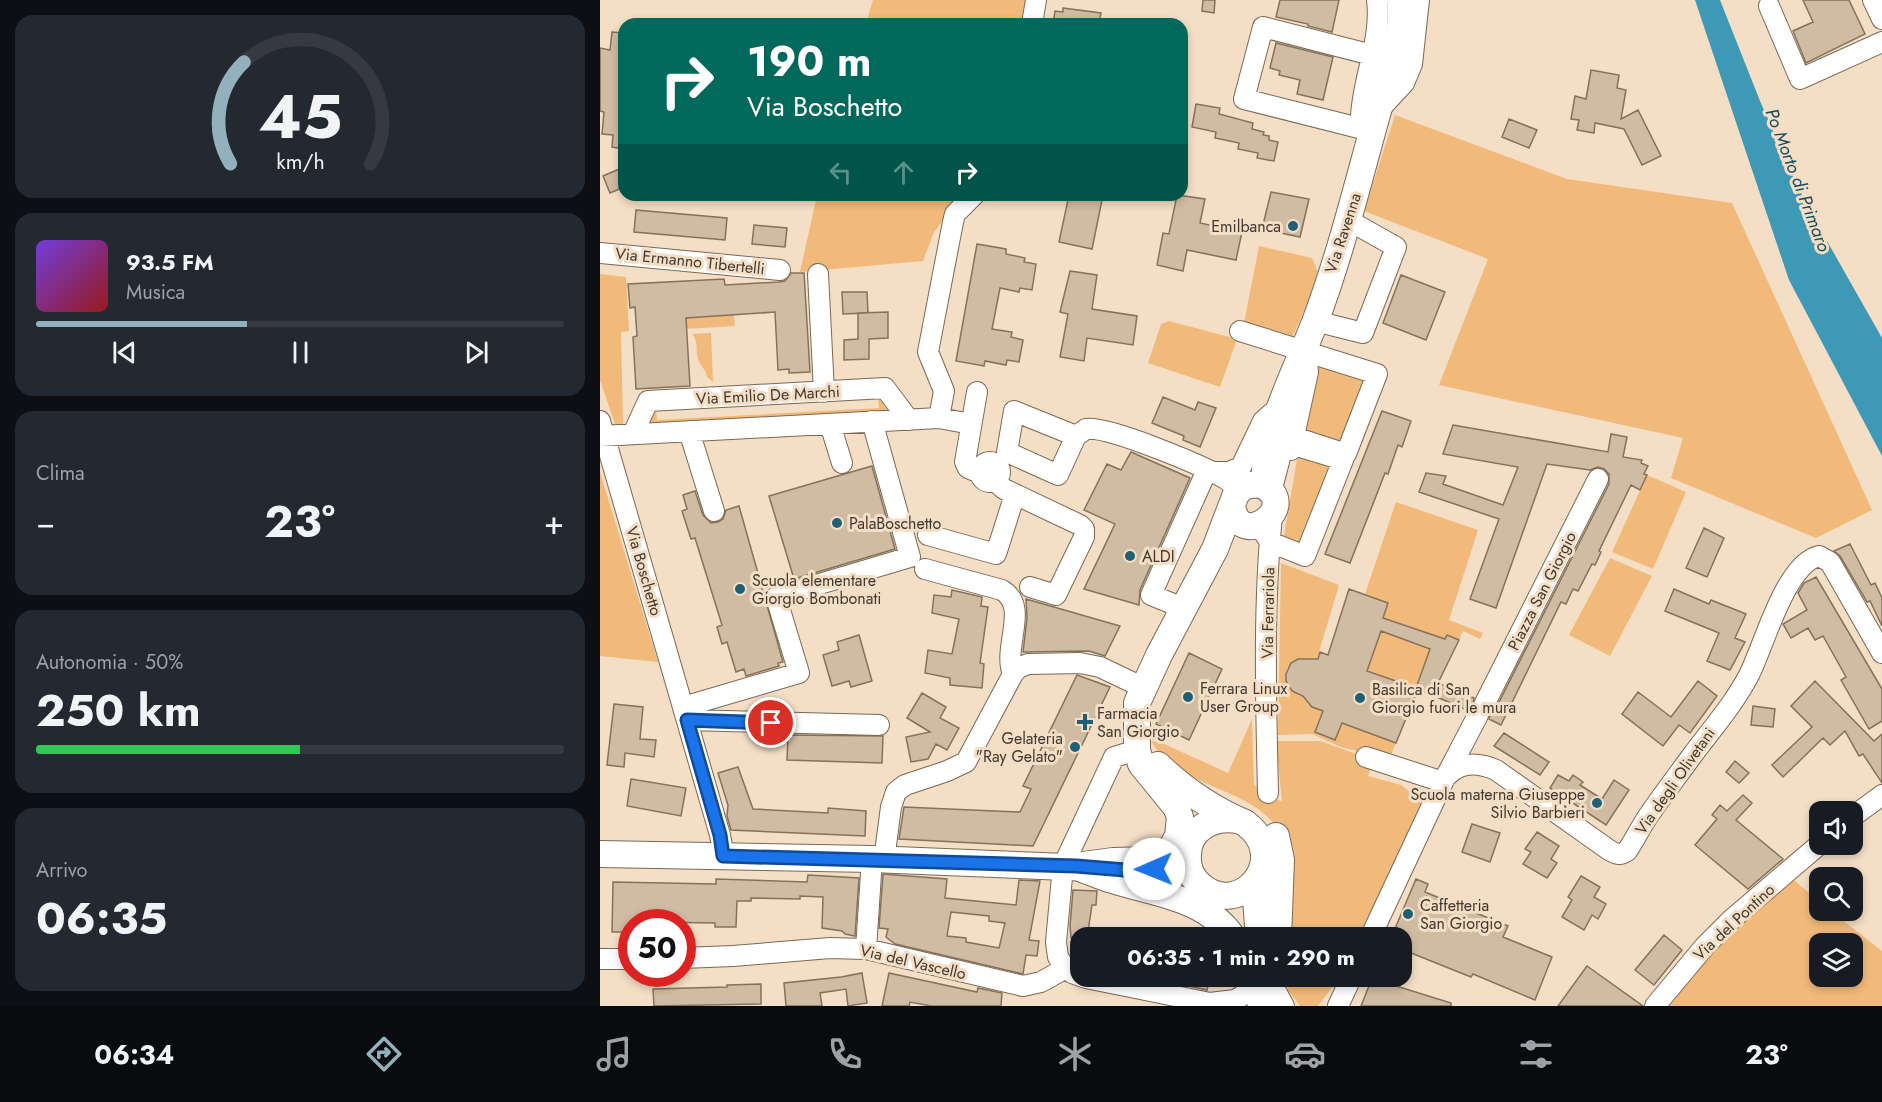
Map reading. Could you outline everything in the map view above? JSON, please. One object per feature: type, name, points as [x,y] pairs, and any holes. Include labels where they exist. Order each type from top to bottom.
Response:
[{"type":"main road","name":"Via Ravenna","points":[[1069,866],[1151,860],[1164,855],[1175,842],[1180,826],[1180,816],[1176,807],[1141,764],[1137,741],[1137,703],[1183,608],[1215,549],[1256,506],[1270,438],[1288,383],[1315,321],[1348,220],[1372,124],[1398,36],[1400,0]]},
{"type":"main road","name":"Via Ravenna","points":[[1256,506],[1258,440],[1288,383]]},
{"type":"main road","points":[[1125,870],[1136,878],[1157,883],[1178,883],[1238,894],[1257,880],[1265,857],[1261,841],[1251,828],[1178,785],[1137,741]]},
{"type":"main road","points":[[1178,785],[1190,813],[1189,867],[1196,881],[1237,909],[1248,927]]},
{"type":"main road","points":[[1178,785],[1204,786],[1252,809],[1264,817],[1273,829],[1278,839],[1281,860],[1278,927]]},
{"type":"main road","points":[[600,854],[1154,869],[1167,866],[1190,844],[1205,825],[1220,819],[1237,820]]},
{"type":"main road","points":[[1069,866],[1188,903],[1212,916],[1224,927]]},
{"type":"main road","points":[[1257,880],[1258,927]]},
{"type":"street","points":[[1033,18],[1036,0]]},
{"type":"street","points":[[1372,124],[1363,127],[1361,109],[1378,17],[1377,0]]},
{"type":"street","name":"Via Ravenna","points":[[1372,124],[1404,83],[1412,64],[1419,0]]},
{"type":"street","points":[[1874,0],[1882,19]]},
{"type":"street","points":[[1769,6],[1800,79],[1882,42]]},
{"type":"street","points":[[1372,55],[1263,27],[1244,99],[1372,124]]},
{"type":"street","points":[[939,418],[944,391],[928,352],[955,214],[968,201]]},
{"type":"street","points":[[1315,321],[1363,333],[1396,248],[1348,220]]},
{"type":"street","name":"Via Ermanno Tibertelli","points":[[600,253],[780,270]]},
{"type":"street","points":[[818,274],[824,392]]},
{"type":"street","points":[[1240,331],[1377,374],[1346,454],[1293,440]]},
{"type":"street","points":[[1077,436],[1086,429],[1103,430],[1209,471],[1230,481],[1256,506],[1283,489],[1308,372],[1307,360],[1301,352]]},
{"type":"street","name":"Via Emilio De Marchi","points":[[633,434],[648,401],[885,388],[909,420]]},
{"type":"street","points":[[977,392],[965,462],[968,468],[1084,529],[1084,537],[1056,595],[1030,587]]},
{"type":"street","name":"Via Ravenna","points":[[1209,471],[1227,472],[1241,467],[1263,421],[1272,413]]},
{"type":"street","name":"Via Emilio De Marchi","points":[[602,431],[633,434],[939,418],[971,424]]},
{"type":"street","points":[[685,714],[799,673],[776,597],[910,557],[872,422]]},
{"type":"street","points":[[830,424],[842,463]]},
{"type":"street","name":"Via Boschetto","points":[[602,431],[720,835],[723,856]]},
{"type":"street","points":[[688,431],[714,511]]},
{"type":"street","name":"Via Ferrariola","points":[[1256,506],[1305,556],[1343,460],[1293,440]]},
{"type":"street","points":[[1183,608],[1151,595],[1209,471]]},
{"type":"street","name":"Piazza San Giorgio","points":[[1375,927],[1445,778],[1598,479]]},
{"type":"street","points":[[928,535],[996,554],[1016,494]]},
{"type":"street","name":"Via Ferrariola","points":[[1256,506],[1267,660],[1268,793]]},
{"type":"street","name":"Via degli Olivetani","points":[[1445,778],[1455,768],[1463,765],[1490,768],[1506,776],[1614,853],[1622,854],[1627,851],[1649,814],[1744,682],[1774,613],[1798,571],[1814,557],[1819,556],[1830,562],[1837,571],[1882,654]]},
{"type":"street","points":[[925,569],[1002,590],[1011,598],[1015,614],[1009,657],[1013,674]]},
{"type":"street","points":[[866,948],[878,860],[896,792],[905,785],[966,762],[1018,668],[1028,664],[1088,663],[1144,688]]},
{"type":"street","points":[[685,714],[879,725]]},
{"type":"street","points":[[1070,970],[1058,957],[1056,942],[1069,866],[1114,757],[1137,741]]},
{"type":"street","points":[[1366,758],[1445,778]]},
{"type":"street","points":[[1863,810],[1882,795]]},
{"type":"street","name":"Via del Pontino","points":[[1655,1006],[1705,946],[1732,919],[1809,853]]},
{"type":"street","name":"Via del Vascello","points":[[696,958],[830,948],[866,948],[1023,987],[1041,982],[1066,968]]},
{"type":"street","points":[[600,959],[618,959]]},
{"type":"street","points":[[1131,987],[1210,1003],[1235,1000],[1245,994],[1250,987]]},
{"type":"street","points":[[1266,987],[1284,1006]]},
{"type":"street","points":[[1338,1006],[1347,987]]},
{"type":"shaded area","points":[[873,0],[1030,0],[1027,18],[868,18]]},
{"type":"shaded area","points":[[1395,115],[1567,179],[1732,203],[1872,510],[1816,538],[1671,478],[1683,438],[1439,385],[1488,259],[1364,211]]},
{"type":"shaded area","points":[[816,201],[958,201],[934,232],[923,261],[800,272]]},
{"type":"shaded area","points":[[1259,246],[1312,258],[1318,272],[1317,281],[1292,338],[1244,323]]},
{"type":"shaded area","points":[[600,274],[626,277],[629,331],[621,332],[623,424],[615,424],[600,380]]},
{"type":"shaded area","points":[[734,315],[735,326],[686,329],[641,321]]},
{"type":"shaded area","points":[[1169,321],[1237,339],[1220,387],[1148,363],[1161,324]]},
{"type":"shaded area","points":[[711,333],[713,382],[707,377],[699,361],[692,334]]},
{"type":"shaded area","points":[[1320,363],[1369,378],[1341,450],[1299,436]]},
{"type":"shaded area","points":[[878,397],[890,414],[645,427],[656,409],[657,420],[879,408]]},
{"type":"shaded area","points":[[1298,454],[1335,466],[1304,543],[1284,536]]},
{"type":"shaded area","points":[[600,472],[658,662],[600,656]]},
{"type":"shaded area","points":[[1647,475],[1686,492],[1653,569],[1612,552]]},
{"type":"shaded area","points":[[1396,502],[1478,530],[1449,620],[1483,633],[1480,639],[1463,631],[1459,640],[1445,639],[1383,618],[1388,603],[1365,594]]},
{"type":"shaded area","points":[[1610,558],[1652,576],[1610,656],[1569,635]]},
{"type":"shaded area","points":[[1281,563],[1339,585],[1316,662],[1305,659],[1290,664],[1286,670],[1288,684],[1305,697],[1308,704],[1323,711],[1315,732],[1335,740],[1342,723],[1396,743],[1389,759],[1341,747],[1312,734],[1278,735]]},
{"type":"shaded area","points":[[1381,631],[1430,649],[1416,688],[1367,671]]},
{"type":"shaded area","points":[[1252,719],[1254,785],[1282,802],[1276,741],[1320,741],[1373,760],[1368,776],[1401,785],[1424,802],[1371,921],[1362,927],[1284,927],[1278,830],[1266,816],[1251,805],[1179,769],[1163,757],[1151,741],[1162,743],[1228,773]]},
{"type":"shaded area","points":[[1790,877],[1809,893],[1809,921],[1844,921],[1859,933],[1809,933],[1809,987],[1863,987],[1863,936],[1882,951],[1882,1006],[1670,1006],[1696,971],[1703,957]]},
{"type":"shaded area","points":[[1287,987],[1332,987],[1318,1006],[1300,1006]]},
{"type":"water","points":[[1695,0],[1720,0],[1760,101],[1806,204],[1882,338],[1882,456],[1789,280]]},
{"type":"building","points":[[1203,0],[1215,0],[1214,13],[1202,11]]},
{"type":"building","points":[[1280,0],[1339,0],[1332,32],[1276,17]]},
{"type":"building","points":[[1803,0],[1849,0],[1865,34],[1806,63],[1793,31],[1813,22]]},
{"type":"building","points":[[1063,8],[1101,13],[1100,18],[1054,18],[1055,11],[1063,12]]},
{"type":"building","points":[[612,32],[618,32],[618,148],[612,147],[613,135],[602,134],[604,112],[600,111],[600,48],[610,50]]},
{"type":"building","points":[[1276,43],[1333,57],[1323,100],[1297,94],[1300,80],[1279,75],[1280,71],[1270,68]]},
{"type":"building","points":[[1591,70],[1619,75],[1617,88],[1626,90],[1621,119],[1638,110],[1661,156],[1642,165],[1624,129],[1595,123],[1594,133],[1577,130],[1579,120],[1571,119],[1575,96],[1586,99]]},
{"type":"building","points":[[1196,104],[1220,108],[1219,114],[1253,123],[1252,129],[1264,132],[1263,135],[1269,136],[1269,140],[1278,142],[1274,161],[1257,158],[1258,153],[1238,149],[1239,143],[1215,138],[1216,132],[1192,127]]},
{"type":"building","points":[[1509,119],[1537,130],[1529,148],[1502,137]]},
{"type":"building","points":[[618,170],[618,190],[610,193],[603,176]]},
{"type":"building","points":[[1271,192],[1309,199],[1300,237],[1262,229]]},
{"type":"building","points":[[1188,197],[1205,199],[1200,223],[1242,232],[1236,260],[1187,250],[1183,271],[1157,265],[1163,233],[1169,234],[1176,201],[1188,201]]},
{"type":"building","points":[[1068,201],[1102,201],[1092,249],[1059,242]]},
{"type":"building","points":[[636,210],[727,218],[725,240],[634,232]]},
{"type":"building","points":[[754,225],[787,228],[785,247],[752,244]]},
{"type":"building","points":[[977,244],[1006,249],[1006,254],[1025,258],[1024,262],[1036,264],[1032,290],[1020,288],[1019,292],[1000,288],[992,329],[1012,332],[1011,337],[1023,340],[1019,362],[1007,360],[1006,365],[985,361],[984,366],[956,361]]},
{"type":"building","points":[[1070,271],[1097,275],[1092,309],[1137,316],[1133,345],[1087,338],[1084,361],[1060,357],[1068,314],[1060,312]]},
{"type":"building","points":[[791,273],[804,273],[810,372],[789,373],[789,369],[778,370],[775,312],[686,318],[690,386],[636,389],[633,337],[637,336],[635,307],[630,308],[628,284],[724,279],[725,285],[779,282],[785,281]]},
{"type":"building","points":[[1401,275],[1445,292],[1426,340],[1383,323]]},
{"type":"building","points":[[842,292],[867,292],[868,313],[843,314]]},
{"type":"building","points":[[888,312],[888,338],[869,339],[869,359],[844,360],[844,340],[858,339],[858,313]]},
{"type":"building","points":[[1163,397],[1195,410],[1198,402],[1216,408],[1200,447],[1183,440],[1184,436],[1152,423]]},
{"type":"building","points":[[1382,411],[1411,421],[1402,447],[1398,445],[1388,474],[1385,473],[1350,563],[1325,554]]},
{"type":"building","points":[[1453,425],[1608,452],[1611,434],[1627,437],[1623,457],[1642,460],[1641,463],[1648,466],[1644,474],[1647,475],[1640,490],[1631,485],[1599,551],[1601,552],[1595,565],[1592,564],[1578,591],[1573,589],[1566,604],[1561,602],[1501,725],[1489,719],[1490,714],[1496,708],[1609,484],[1609,474],[1598,467],[1590,470],[1547,464],[1496,608],[1470,599],[1499,519],[1419,492],[1426,473],[1446,476],[1443,484],[1503,505],[1518,467],[1443,454]]},
{"type":"building","name":"ALDI","points":[[1131,452],[1190,478],[1140,590],[1139,605],[1084,589],[1115,524],[1084,510],[1107,464],[1121,470]]},
{"type":"building","name":"PalaBoschetto","points":[[872,466],[895,549],[794,579],[769,496]]},
{"type":"building","name":"Scuola elementare Giorgio Bombonati","points":[[695,491],[703,515],[711,523],[723,519],[726,510],[739,506],[783,662],[778,663],[779,666],[746,676],[744,669],[736,672],[727,642],[722,644],[717,627],[722,625],[695,538],[691,539],[682,511],[687,509],[683,495]]},
{"type":"building","points":[[1704,528],[1724,538],[1707,577],[1686,568]]},
{"type":"building","points":[[1850,544],[1871,585],[1875,583],[1882,598],[1882,626],[1870,601],[1867,602],[1840,556],[1834,551]]},
{"type":"building","points":[[1816,577],[1882,689],[1882,721],[1869,729],[1841,680],[1846,677],[1823,636],[1815,640],[1808,628],[1791,638],[1783,624],[1807,610],[1798,593],[1804,583]]},
{"type":"building","points":[[1349,589],[1388,603],[1383,618],[1445,639],[1447,635],[1459,640],[1438,683],[1474,698],[1473,704],[1467,710],[1418,689],[1396,743],[1342,723],[1335,740],[1315,732],[1323,711],[1312,707],[1303,696],[1292,691],[1286,681],[1286,674],[1291,663],[1298,659],[1318,659],[1320,652],[1328,655]],"holes":[[[1381,631],[1430,649],[1416,688],[1367,671]]]},
{"type":"building","points":[[1674,589],[1709,604],[1711,600],[1746,614],[1735,638],[1745,642],[1730,670],[1707,661],[1719,633],[1665,611]]},
{"type":"building","points":[[952,590],[982,597],[981,606],[988,607],[980,663],[984,664],[982,688],[950,685],[950,678],[925,673],[928,650],[952,654],[959,619],[932,613],[934,595],[951,597]]},
{"type":"building","points":[[1026,599],[1120,626],[1105,656],[1089,651],[1023,652],[1027,618]]},
{"type":"building","points":[[859,635],[872,681],[851,687],[849,681],[832,686],[823,655],[839,650],[837,642]]},
{"type":"building","points":[[1189,653],[1222,669],[1189,740],[1156,724]]},
{"type":"building","points":[[1077,675],[1110,687],[1033,846],[899,839],[904,807],[1020,812],[1031,789],[1023,786]]},
{"type":"building","points":[[1698,681],[1717,696],[1690,733],[1679,725],[1663,746],[1622,714],[1638,692],[1671,717]]},
{"type":"building","points":[[1815,681],[1874,741],[1882,734],[1882,783],[1863,754],[1859,756],[1845,731],[1830,745],[1823,738],[1783,777],[1772,765],[1812,727],[1791,706]]},
{"type":"building","points":[[922,693],[946,707],[940,718],[959,728],[947,750],[936,744],[928,759],[911,762],[906,737],[930,732],[907,718]]},
{"type":"building","points":[[614,704],[643,707],[640,739],[656,740],[654,757],[625,753],[624,767],[607,765]]},
{"type":"building","points":[[1753,706],[1775,709],[1773,727],[1751,725]]},
{"type":"building","points":[[1504,733],[1549,762],[1540,775],[1494,746]]},
{"type":"building","points":[[788,735],[883,736],[882,763],[787,760]]},
{"type":"building","points":[[1735,761],[1749,773],[1739,783],[1726,772]]},
{"type":"building","points":[[738,767],[753,809],[828,813],[828,808],[866,811],[865,836],[731,830],[727,816],[728,805],[718,773]]},
{"type":"building","name":"Scuola materna Giuseppe Silvio Barbieri","points":[[1558,775],[1569,781],[1573,775],[1583,782],[1580,785],[1602,799],[1614,780],[1629,790],[1606,825],[1550,788]]},
{"type":"building","points":[[631,779],[686,788],[681,816],[627,806]]},
{"type":"building","points":[[1743,795],[1752,803],[1736,820],[1783,859],[1748,889],[1695,845],[1717,819],[1712,815],[1720,805],[1727,811]]},
{"type":"building","points":[[1472,824],[1500,833],[1490,862],[1462,852]]},
{"type":"building","points":[[1537,832],[1559,846],[1551,859],[1557,863],[1547,878],[1523,864],[1531,852],[1525,849]]},
{"type":"building","points":[[883,874],[947,879],[945,898],[1016,905],[1019,880],[1040,881],[1029,940],[1039,941],[1037,956],[1026,955],[1023,974],[895,944],[886,937],[888,929],[879,928]],"holes":[[[951,912],[989,916],[989,921],[1005,923],[999,948],[966,942],[966,938],[947,936]]]},
{"type":"building","points":[[808,875],[859,878],[855,936],[822,928],[823,897],[800,896],[800,899],[751,898],[751,901],[737,901],[736,927],[715,927],[715,923],[696,923],[696,909],[618,909],[618,932],[612,932],[613,882],[716,884],[716,879],[807,882]]},
{"type":"building","points":[[1581,876],[1600,887],[1594,897],[1606,904],[1598,919],[1592,915],[1584,930],[1562,917],[1572,900],[1568,897]]},
{"type":"building","points":[[1416,879],[1428,884],[1425,892],[1508,926],[1503,937],[1552,957],[1535,1000],[1473,974],[1471,977],[1412,953],[1412,927],[1396,927]]},
{"type":"building","points":[[1073,890],[1097,891],[1096,905],[1092,905],[1089,927],[1070,926]]},
{"type":"building","points":[[1664,935],[1682,950],[1654,985],[1635,970]]},
{"type":"building","points":[[1587,966],[1643,1006],[1558,1006]]},
{"type":"building","points":[[862,973],[867,1003],[848,1006],[846,989],[820,993],[822,1006],[786,1006],[784,983]]},
{"type":"building","points":[[889,973],[977,992],[978,988],[1002,993],[1001,1006],[931,1006],[910,1002],[909,1006],[882,1006]]},
{"type":"building","points":[[761,984],[761,1004],[654,1006],[653,989]]},
{"type":"building","points":[[1369,987],[1399,987],[1451,1003],[1451,1006],[1361,1006]]},
{"type":"place","name":"Emilbanca","points":[[1293,226]]},
{"type":"place","name":"PalaBoschetto","points":[[837,523]]},
{"type":"place","name":"ALDI","points":[[1130,556]]},
{"type":"place","name":"Scuola elementare Giorgio Bombonati","points":[[740,589]]},
{"type":"place","name":"Ferrara Linux User Group","points":[[1188,697]]},
{"type":"place","name":"Basilica di San Giorgio fuori le mura","points":[[1360,698]]},
{"type":"place","name":"Farmacia San Giorgio","points":[[1085,722]]},
{"type":"place","name":"Gelateria \"Ray Gelato\"","points":[[1075,747]]},
{"type":"place","name":"Scuola materna Giuseppe Silvio Barbieri","points":[[1597,803]]},
{"type":"place","name":"Caffetteria San Giorgio","points":[[1408,914]]},
{"type":"route","points":[[771,723],[687,720],[720,835],[723,856],[1076,866],[1125,870],[1154,869]]},
{"type":"water label","name":"Po Morto di Primaro","points":[[1798,180]]}]
